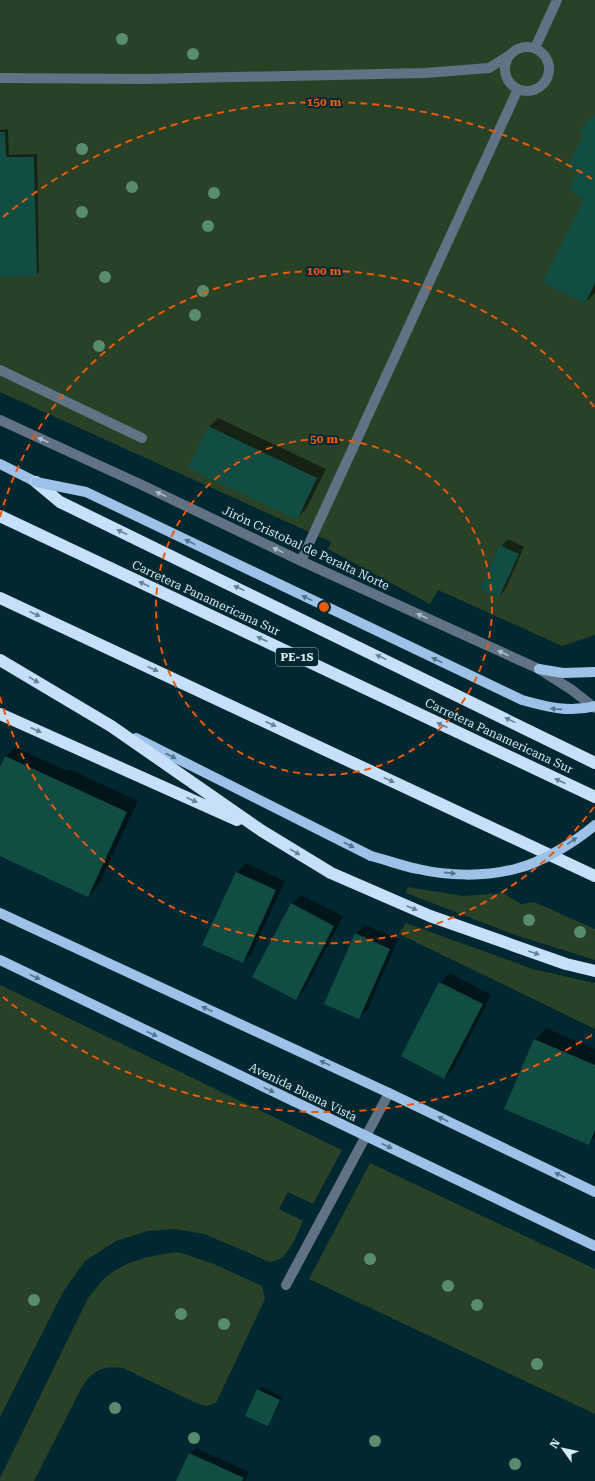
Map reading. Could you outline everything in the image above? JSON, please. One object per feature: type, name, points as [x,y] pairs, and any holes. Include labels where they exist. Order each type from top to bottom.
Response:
[{"type":"highway","points":[[36,482],[60,502],[274,605],[595,763]]},
{"type":"highway","name":"Carretera Panamericana Sur","points":[[0,516],[595,797]]},
{"type":"highway","points":[[0,598],[595,876]]},
{"type":"highway","points":[[0,660],[111,726],[262,831],[331,873],[369,891],[430,916],[566,964],[595,971]]},
{"type":"highway","points":[[0,714],[262,831]]},
{"type":"main road","points":[[0,464],[36,482],[86,492],[522,700],[552,709],[584,709],[595,707]]},
{"type":"main road","points":[[539,669],[563,673],[595,672]]},
{"type":"main road","points":[[111,726],[371,856],[419,870],[466,875],[490,874],[516,869],[535,862],[563,847],[595,825]]},
{"type":"main road","points":[[0,913],[389,1093],[595,1192]]},
{"type":"main road","name":"Avenida Buena Vista","points":[[0,960],[595,1246]]},
{"type":"street","points":[[535,48],[557,0]]},
{"type":"street","points":[[0,78],[144,79],[426,73],[489,68],[521,47],[535,48],[546,56],[550,69],[548,76],[540,88],[526,91],[512,86],[506,74],[505,68],[510,55]]},
{"type":"street","points":[[300,561],[518,89]]},
{"type":"street","points":[[0,370],[142,438]]},
{"type":"street","name":"Jirón Cristobal de Peralta Norte","points":[[0,420],[142,484],[300,561],[539,669],[595,707]]},
{"type":"street","points":[[286,1285],[389,1093]]},
{"type":"green space","points":[[0,0],[595,0],[595,635],[562,646],[438,590],[430,604],[328,549],[331,542],[0,392]]},
{"type":"green space","points":[[407,887],[464,896],[503,893],[521,904],[534,902],[595,929],[595,960],[518,936],[406,893]]},
{"type":"green space","points":[[406,923],[533,969],[595,983],[595,1029],[399,934]]},
{"type":"green space","points":[[0,985],[342,1150],[313,1204],[288,1192],[279,1209],[303,1221],[291,1247],[287,1253],[277,1261],[270,1262],[204,1234],[174,1229],[148,1231],[116,1241],[85,1261],[63,1292],[0,1417]]},
{"type":"green space","points":[[370,1163],[595,1269],[595,1414],[309,1279]]},
{"type":"green space","points":[[178,1252],[214,1264],[262,1286],[265,1299],[216,1403],[207,1406],[198,1404],[123,1368],[104,1368],[90,1376],[82,1387],[34,1481],[0,1481],[0,1478],[88,1298],[103,1279],[122,1266],[140,1259]]},
{"type":"building","points":[[595,114],[595,283],[585,304],[543,282],[583,200],[569,189],[577,173],[567,167],[583,136],[580,130]]},
{"type":"building","points":[[0,132],[5,132],[6,157],[34,157],[37,276],[0,277]]},
{"type":"building","points":[[208,426],[317,478],[297,520],[188,468]]},
{"type":"building","points":[[500,545],[519,554],[499,597],[480,589]]},
{"type":"building","points":[[5,756],[127,812],[88,897],[0,856],[0,767]]},
{"type":"building","points":[[236,872],[276,890],[243,963],[202,945]]},
{"type":"building","points":[[291,903],[334,926],[296,1000],[252,977]]},
{"type":"building","points":[[355,933],[390,949],[359,1019],[324,1004]]},
{"type":"building","points":[[439,982],[483,1004],[444,1079],[401,1056]]},
{"type":"building","points":[[534,1039],[595,1065],[595,1130],[589,1145],[504,1109]]},
{"type":"building","points":[[257,1389],[280,1400],[268,1426],[245,1416]]},
{"type":"building","points":[[189,1453],[244,1478],[242,1481],[176,1481]]}]
